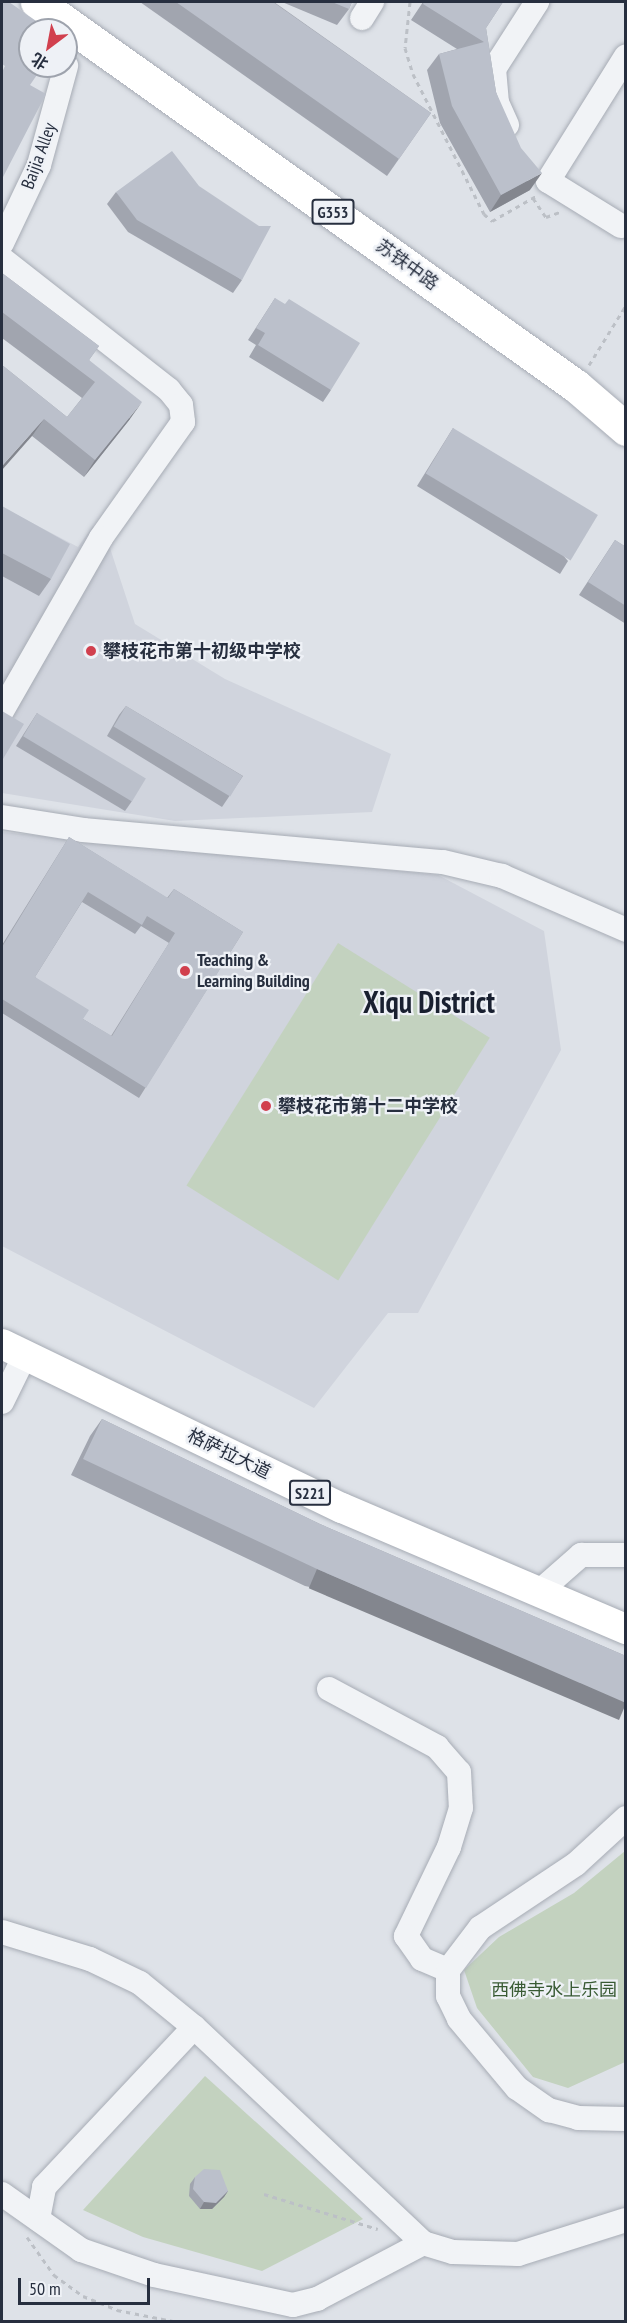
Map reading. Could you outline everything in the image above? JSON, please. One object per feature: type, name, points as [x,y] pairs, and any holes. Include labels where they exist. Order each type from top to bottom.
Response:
[{"type":"highway","name":"苏铁中路","points":[[37,2],[61,18]]},
{"type":"highway","name":"苏铁中路","points":[[78,29],[576,386],[626,429]]},
{"type":"main road","name":"格萨拉大道","points":[[13,1349],[342,1508],[626,1629]]},
{"type":"street","points":[[537,2],[494,69],[497,103],[532,165],[621,226]]},
{"type":"street","points":[[532,165],[626,56]]},
{"type":"street","name":"Baijia Alley","points":[[2,243],[39,165],[63,78]]},
{"type":"street","points":[[2,259],[181,405],[183,422],[176,439],[101,538],[2,711]]},
{"type":"street","points":[[2,817],[83,830],[443,862],[502,876],[626,930]]},
{"type":"street","points":[[2,1402],[13,1349]]},
{"type":"street","points":[[540,1591],[581,1555],[626,1555]]},
{"type":"street","points":[[329,1689],[437,1747],[459,1772],[461,1808],[449,1846],[406,1936],[422,1959],[448,1970]]},
{"type":"street","points":[[626,1818],[576,1864],[480,1928],[448,1970],[448,1996],[459,2019],[517,2088],[549,2110],[578,2118],[626,2119]]},
{"type":"street","points":[[2,1932],[90,1959],[140,1983],[195,2027],[418,2237],[453,2252],[518,2254],[626,2220]]},
{"type":"street","points":[[38,2219],[44,2187],[195,2027]]},
{"type":"street","points":[[2,2194],[81,2250],[154,2275],[293,2305],[317,2299],[418,2237]]},
{"type":"path","points":[[410,2],[405,48],[412,74],[484,214],[492,221],[533,198],[532,165]]},
{"type":"path","points":[[576,386],[626,305]]},
{"type":"path","points":[[2,2194],[54,2275],[83,2296],[117,2310],[178,2322]]},
{"type":"path","points":[[264,2194],[353,2225],[418,2237]]},
{"type":"shaded area","name":"攀枝花市第十初级中学校","points":[[2,507],[78,547],[93,526],[108,542],[135,624],[225,679],[391,754],[372,812],[175,821],[2,793]]},
{"type":"shaded area","name":"攀枝花市第十二中学校","points":[[2,832],[438,875],[544,931],[561,1050],[418,1313],[388,1313],[314,1408],[2,1246]]},
{"type":"green space","points":[[338,943],[490,1038],[338,1280],[186,1186]]},
{"type":"green space","name":"西佛寺水上乐园","points":[[625,1851],[625,2062],[568,2088],[533,2077],[477,2008],[464,1970],[499,1937],[574,1893]]},
{"type":"green space","points":[[205,2076],[363,2219],[262,2271],[143,2237],[83,2210]]},
{"type":"building","points":[[2,2],[9,2],[32,18],[18,18],[18,78],[35,78],[30,85],[46,94],[2,179],[2,72],[5,66],[2,64]]},
{"type":"building","points":[[176,2],[273,2],[431,113],[399,159]]},
{"type":"building","points":[[332,2],[352,2],[349,9]]},
{"type":"building","points":[[424,2],[503,2],[486,28],[496,92],[521,148],[542,173],[501,195],[452,106],[439,54],[484,42],[423,4]]},
{"type":"building","points":[[172,151],[199,186],[259,226],[271,226],[242,280],[137,220],[116,192]]},
{"type":"building","points":[[2,273],[99,346],[89,360],[142,402],[95,460],[44,419],[2,466],[2,365],[67,417],[95,382],[2,312]]},
{"type":"building","points":[[275,298],[285,304],[289,299],[360,343],[331,390],[258,345],[265,333],[256,328]]},
{"type":"building","points":[[453,428],[598,515],[571,560],[426,473]]},
{"type":"building","points":[[2,506],[70,544],[51,579],[2,553]]},
{"type":"building","points":[[615,540],[626,547],[626,606],[588,582]]},
{"type":"building","points":[[126,706],[243,776],[230,797],[114,727]]},
{"type":"building","points":[[2,711],[24,724],[3,759],[2,759]]},
{"type":"building","points":[[37,713],[146,778],[132,802],[23,736]]},
{"type":"building","name":"Teaching & Learning Building","points":[[69,837],[168,898],[174,889],[243,932],[146,1088],[2,999],[2,947]],"holes":[[[88,892],[142,925],[147,916],[175,933],[112,1036],[83,1019],[89,1010],[35,977]]]},
{"type":"building","points":[[102,1419],[320,1524],[626,1656],[626,1703],[317,1569],[83,1459]]},
{"type":"building","points":[[204,2169],[220,2170],[228,2191],[216,2203],[204,2202],[193,2189],[195,2177]]},
{"type":"place","name":"攀枝花市第十初级中学校","points":[[91,651]]},
{"type":"place","name":"Teaching & Learning Building","points":[[185,971]]},
{"type":"place","name":"攀枝花市第十二中学校","points":[[266,1106]]},
{"type":"district","name":"Xiqu District","points":[[429,1002]]}]
